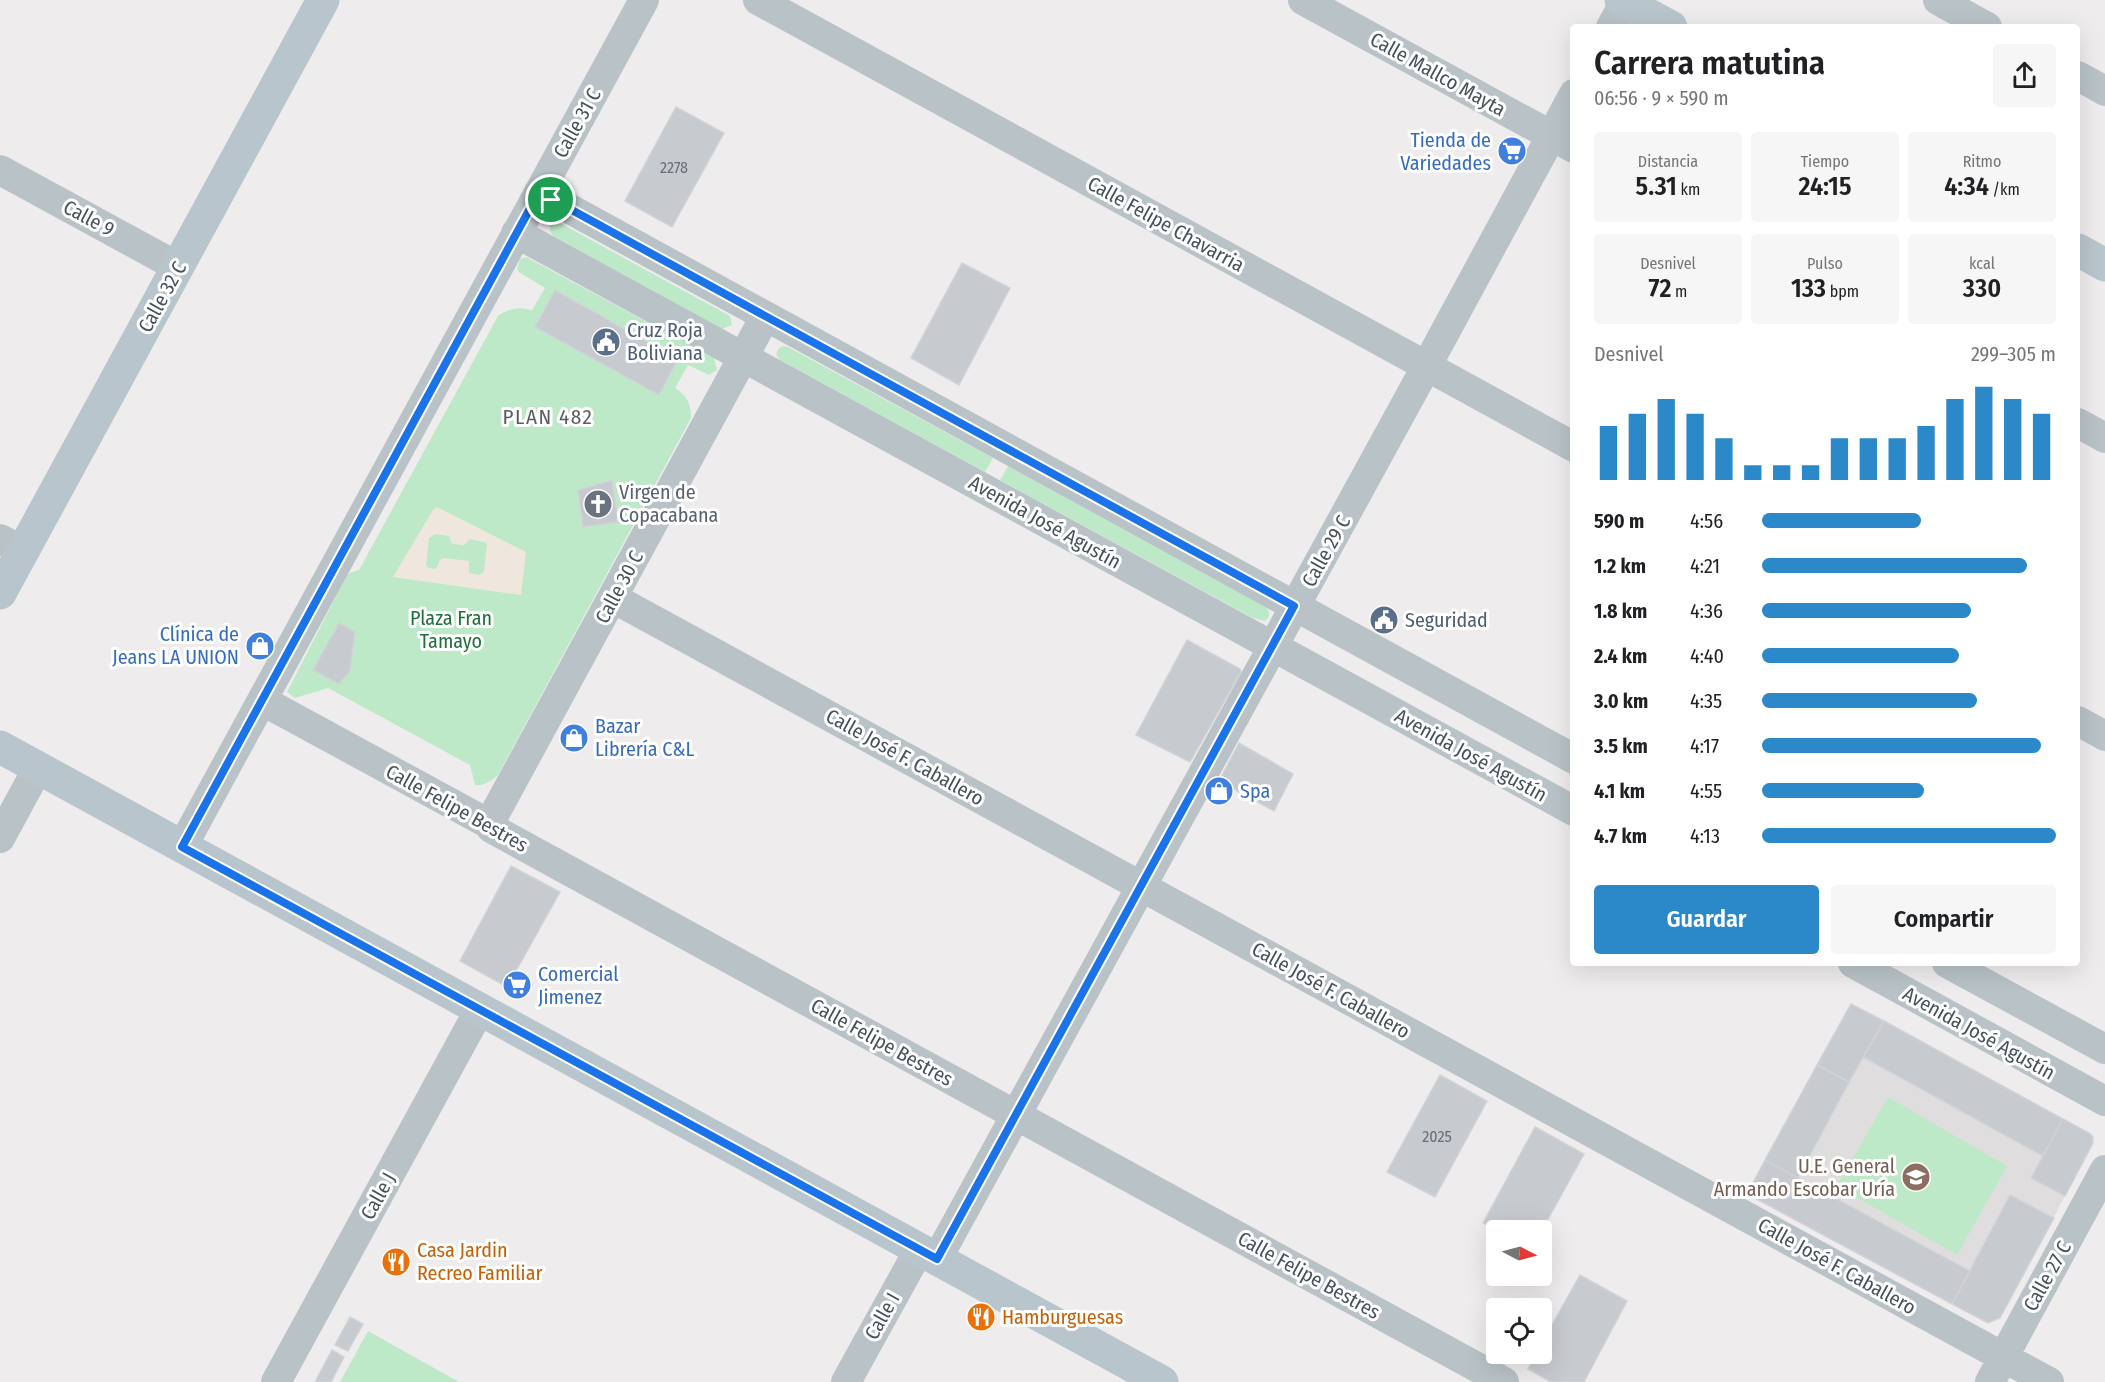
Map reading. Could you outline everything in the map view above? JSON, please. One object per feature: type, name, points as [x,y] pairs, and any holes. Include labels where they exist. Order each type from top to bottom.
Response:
[{"type":"street","name":"Calle 31 C","points":[[182,847],[644,0]]},
{"type":"street","name":"Calle Felipe Chavarria","points":[[758,0],[1570,445]]},
{"type":"street","name":"Calle Mallco Mayta","points":[[1303,0],[1562,142]]},
{"type":"street","points":[[1938,0],[1982,24]]},
{"type":"street","name":"Calle 32 C","points":[[0,593],[11,545],[178,267],[320,1]]},
{"type":"street","points":[[1621,7],[1664,24]]},
{"type":"street","points":[[2080,77],[2105,91]]},
{"type":"street","name":"Calle 29 C","points":[[928,1254],[1016,1115],[1426,366],[1562,142],[1570,110]]},
{"type":"street","name":"Calle 9","points":[[0,170],[178,267]]},
{"type":"street","points":[[539,192],[1570,757]]},
{"type":"street","name":"Avenida José Agustín","points":[[516,233],[1570,809]]},
{"type":"street","points":[[2080,251],[2105,265]]},
{"type":"street","name":"Calle 30 C","points":[[489,824],[765,317]]},
{"type":"street","points":[[2080,424],[2105,438]]},
{"type":"street","name":"Calle José F. Caballero","points":[[613,598],[1142,886],[1996,1369],[2049,1382]]},
{"type":"street","name":"Calle Felipe Bestres","points":[[263,701],[1504,1382]]},
{"type":"street","points":[[2080,722],[2105,736]]},
{"type":"street","points":[[0,747],[1162,1382]]},
{"type":"street","points":[[0,838],[38,768]]},
{"type":"street","name":"Avenida José Agustín","points":[[1858,966],[2105,1101]]},
{"type":"street","points":[[1953,966],[2105,1049]]},
{"type":"street","name":"Calle J","points":[[276,1382],[480,1009]]},
{"type":"street","name":"Calle 27 C","points":[[1996,1369],[2105,1170]]},
{"type":"street","name":"Calle I","points":[[846,1382],[928,1254]]},
{"type":"shaded area","name":"U.E. General Armando Escobar Uría","points":[[1851,1004],[2093,1137],[2093,1143],[2000,1318],[1988,1323],[1747,1194]]},
{"type":"green space","points":[[555,222],[730,316],[732,325],[722,329],[553,236],[550,225]]},
{"type":"green space","name":"Plaza Fran Tamayo","points":[[526,257],[714,358],[717,370],[709,375],[688,365],[675,388],[688,400],[691,418],[498,775],[485,784],[475,785],[470,765],[328,688],[295,698],[287,692],[346,577],[349,573],[359,570],[498,316],[514,309],[532,310],[545,288],[517,269],[520,259]]},
{"type":"green space","points":[[782,346],[788,347],[993,458],[985,472],[780,360],[776,355]]},
{"type":"green space","points":[[1008,466],[1266,607],[1269,617],[1265,621],[1253,618],[1000,480]]},
{"type":"green space","points":[[1888,1097],[2007,1166],[1957,1255],[1837,1186]]},
{"type":"green space","points":[[368,1331],[459,1382],[340,1382]]},
{"type":"sand","points":[[437,507],[526,552],[521,595],[393,577]],"holes":[[[435,534],[449,536],[452,544],[464,545],[470,539],[487,543],[484,571],[480,575],[469,573],[469,561],[444,558],[440,560],[436,569],[428,568],[426,565],[429,538]]]},
{"type":"building","points":[[676,107],[724,133],[672,227],[625,201]]},
{"type":"building","points":[[962,263],[1010,288],[959,385],[911,358]]},
{"type":"building","name":"Cruz Roja Boliviana","points":[[555,290],[678,359],[659,395],[535,327]]},
{"type":"building","name":"Virgen de Copacabana","points":[[612,480],[618,522],[583,527],[578,490]]},
{"type":"building","points":[[339,623],[355,632],[350,671],[339,684],[313,670]]},
{"type":"building","points":[[1187,640],[1240,669],[1241,672],[1190,762],[1136,735]]},
{"type":"building","points":[[1239,743],[1293,774],[1274,811],[1219,781]]},
{"type":"building","points":[[511,866],[560,892],[507,987],[460,961]]},
{"type":"building","points":[[1851,1004],[1884,1021],[1849,1082],[1817,1065]]},
{"type":"building","points":[[1884,1021],[2063,1119],[2043,1156],[1863,1057]]},
{"type":"building","points":[[1817,1065],[1849,1082],[1798,1178],[1765,1160]]},
{"type":"building","points":[[1440,1075],[1487,1101],[1435,1197],[1387,1172]]},
{"type":"building","points":[[2063,1119],[2093,1137],[2093,1143],[2065,1196],[2031,1178]]},
{"type":"building","points":[[1535,1127],[1584,1154],[1548,1220],[1486,1220],[1486,1224],[1483,1223]]},
{"type":"building","points":[[1765,1160],[1970,1271],[1952,1304],[1747,1194]]},
{"type":"building","points":[[2010,1195],[2054,1218],[2000,1318],[1988,1323],[1952,1304]]},
{"type":"building","points":[[1580,1275],[1627,1301],[1584,1382],[1551,1382],[1528,1369],[1531,1364],[1552,1364],[1552,1325]]},
{"type":"building","points":[[350,1317],[363,1324],[348,1351],[335,1345]]},
{"type":"building","points":[[332,1350],[344,1357],[331,1382],[315,1382]]},
{"type":"place","name":"Tienda de Variedades","points":[[1512,151]]},
{"type":"place","name":"Cruz Roja Boliviana","points":[[606,342]]},
{"type":"place","name":"Virgen de Copacabana","points":[[598,504]]},
{"type":"place","name":"Seguridad","points":[[1384,620]]},
{"type":"place","name":"Clínica de Jeans LA UNION","points":[[260,646]]},
{"type":"place","name":"Bazar Librería C&L","points":[[574,738]]},
{"type":"place","name":"Spa","points":[[1219,791]]},
{"type":"place","name":"Comercial Jimenez","points":[[517,985]]},
{"type":"place","name":"U.E. General Armando Escobar Uría","points":[[1916,1177]]},
{"type":"place","name":"Casa Jardin Recreo Familiar","points":[[396,1262]]},
{"type":"place","name":"Hamburguesas","points":[[981,1317]]},
{"type":"district","name":"PLAN 482","points":[[548,417]]},
{"type":"route","points":[[539,192],[551,200],[1294,606],[937,1259],[182,847],[539,192]]}]
